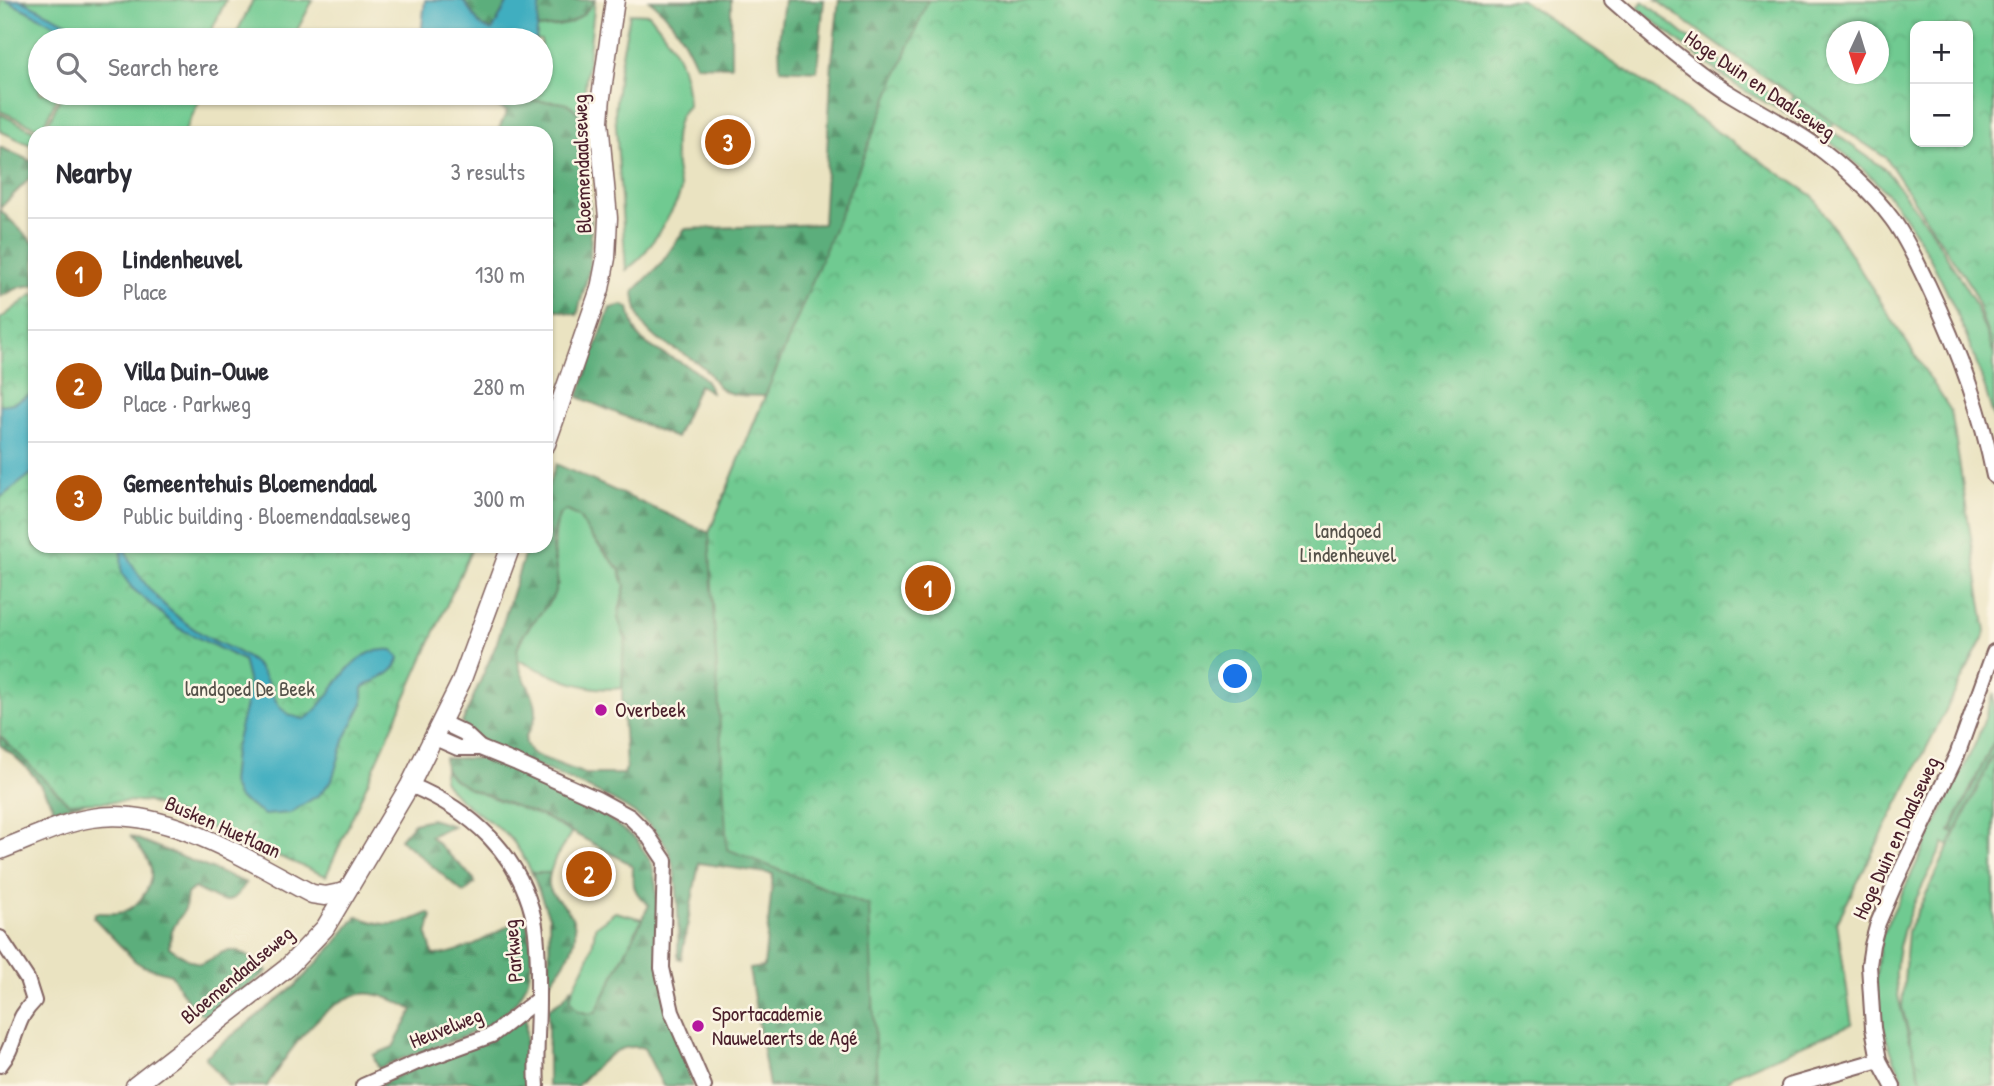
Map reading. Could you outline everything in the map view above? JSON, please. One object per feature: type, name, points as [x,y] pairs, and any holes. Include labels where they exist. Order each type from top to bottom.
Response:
[{"type":"street","name":"Bloemendaalseweg","points":[[553,424],[600,289],[606,258],[608,218],[599,121],[615,0]]},
{"type":"street","name":"Hoge Duin en Daalseweg","points":[[1612,0],[1685,62],[1758,112],[1815,145],[1871,194],[1892,219],[1911,249],[1966,372],[1987,440],[1994,476]]},
{"type":"street","name":"Bloemendaalseweg","points":[[135,1086],[287,968],[325,928],[410,785],[437,730],[473,653],[509,553]]},
{"type":"street","name":"Hoge Duin en Daalseweg","points":[[1893,1086],[1879,1060],[1873,1028],[1869,965],[1878,923],[1957,755],[1994,652]]},
{"type":"street","points":[[437,730],[464,733],[480,748],[630,817],[648,834],[665,861],[662,968],[672,1012],[704,1086]]},
{"type":"street","name":"Parkweg","points":[[410,785],[458,810],[482,827],[517,872],[535,923],[537,1086]]},
{"type":"street","name":"Busken Huetlaan","points":[[0,850],[68,824],[92,818],[148,818],[183,829],[312,894],[325,896],[345,892]]},
{"type":"street","points":[[0,938],[27,979],[34,1001],[22,1017],[16,1037],[0,1065]]},
{"type":"street","name":"Heuvelweg","points":[[363,1086],[415,1063],[492,1035],[538,999]]},
{"type":"street","points":[[1789,1086],[1879,1060]]},
{"type":"green space","points":[[0,0],[226,0],[213,28],[28,28],[28,105],[53,105],[44,126],[33,126],[0,111]]},
{"type":"green space","points":[[253,0],[313,0],[298,28],[239,28]]},
{"type":"green space","points":[[463,0],[509,0],[494,28],[480,25]]},
{"type":"green space","points":[[540,0],[595,0],[583,15],[570,23],[537,28]]},
{"type":"green space","points":[[595,0],[585,88],[584,127],[580,114],[549,105],[553,105],[553,28],[537,28],[570,23],[583,15]]},
{"type":"green space","points":[[649,0],[731,0],[731,66],[696,65],[677,29]]},
{"type":"green space","points":[[784,0],[824,0],[817,71],[780,69],[779,39]]},
{"type":"green space","points":[[839,0],[1092,0],[1160,1086],[769,1086],[749,969],[764,967],[773,874],[699,863],[681,959],[678,958],[678,901],[674,871],[666,846],[655,831],[621,805],[489,744],[474,735],[462,723],[496,645],[525,553],[553,552],[557,576],[554,594],[518,645],[519,665],[532,695],[536,713],[525,737],[526,744],[532,754],[585,774],[624,774],[626,768],[622,697],[626,641],[618,618],[625,586],[619,569],[579,517],[566,510],[559,515],[553,534],[553,472],[556,464],[709,533],[765,396],[736,395],[723,390],[704,368],[658,340],[642,323],[634,291],[660,265],[685,229],[823,224],[832,61]]},
{"type":"green space","name":"landgoed Lindenheuvel","points":[[928,0],[1521,0],[1813,196],[1951,411],[1986,632],[1837,922],[1852,1024],[1733,1075],[1724,1086],[877,1086],[869,906],[727,849],[709,533]]},
{"type":"green space","points":[[1656,0],[1994,0],[1994,354],[1973,290],[1886,158],[1732,55]]},
{"type":"green space","points":[[1643,1],[1702,49],[1787,105],[1796,94],[1826,79],[1826,84],[1857,84],[1830,130],[1886,170],[1929,227],[1972,298],[1994,353],[1994,420],[1974,358],[1946,290],[1929,256],[1891,198],[1870,176],[1820,135],[1734,84],[1638,8]]},
{"type":"green space","points":[[630,13],[649,14],[666,35],[682,67],[688,106],[678,121],[676,130],[675,150],[681,189],[676,203],[639,260],[626,270],[615,112],[619,70]]},
{"type":"green space","points":[[562,103],[575,109],[584,127],[591,226],[590,267],[577,315],[553,309],[553,126],[500,126],[507,111],[494,105]]},
{"type":"green space","points":[[57,105],[197,105],[187,126],[47,126]]},
{"type":"green space","points":[[0,114],[28,128],[28,144],[0,131]]},
{"type":"green space","points":[[0,147],[28,160],[28,180],[0,208]]},
{"type":"green space","points":[[0,210],[28,237],[28,286],[0,297]]},
{"type":"green space","name":"landgoed De Beek","points":[[28,298],[28,553],[470,553],[326,876],[146,801],[68,803],[0,736],[0,319]]},
{"type":"green space","points":[[623,305],[629,308],[634,328],[641,339],[700,374],[711,392],[699,385],[676,438],[578,397],[610,308]]},
{"type":"green space","points":[[566,510],[579,517],[619,569],[625,586],[619,611],[626,641],[622,688],[581,685],[518,660],[517,649],[523,636],[558,584],[555,532],[559,515]]},
{"type":"green space","points":[[1994,693],[1994,741],[1950,831],[1994,858],[1994,875],[1944,843],[1901,938],[1896,979],[1910,1041],[1994,1086],[1907,1086],[1887,1039],[1877,1001],[1876,974],[1882,934],[1976,742]]},
{"type":"green space","points":[[0,710],[108,798],[54,809],[32,773],[0,745]]},
{"type":"green space","points":[[1994,741],[1994,858],[1950,831]]},
{"type":"green space","points":[[1994,754],[1994,1086],[1927,1086],[1920,1077],[1902,1007],[1908,931]]},
{"type":"green space","points":[[444,758],[496,759],[581,798],[637,840],[652,864],[656,885],[660,962],[692,1086],[663,1086],[644,1048],[633,1047],[624,1048],[607,1057],[577,1086],[548,1086],[548,1009],[563,999],[572,987],[570,1001],[577,1010],[588,1014],[596,1012],[649,905],[637,893],[633,867],[627,862],[546,818],[470,789],[452,778],[445,769]]},
{"type":"green space","points":[[445,769],[452,778],[546,818],[571,833],[550,873],[532,873],[511,839],[457,797],[443,779]]},
{"type":"green space","points":[[431,819],[453,826],[430,836],[474,879],[475,883],[464,893],[400,839],[414,823]]},
{"type":"green space","points":[[130,836],[246,883],[228,901],[216,899],[194,888],[187,894],[185,909],[172,930],[169,947],[189,960],[200,964],[221,953],[234,951],[246,955],[267,971],[210,1018],[192,1006],[171,974],[135,961],[93,917],[95,913],[117,913],[129,909],[141,899],[149,885],[149,863]]},
{"type":"green space","points":[[532,873],[550,873],[551,891],[571,915],[574,925],[575,935],[569,955],[550,982],[549,917]]},
{"type":"green space","points":[[615,912],[642,919],[596,1012],[588,1014],[577,1010],[570,1001],[571,996],[589,956],[595,927]]},
{"type":"green space","points":[[429,913],[432,916],[427,935],[433,955],[469,947],[525,916],[531,954],[527,983],[513,1005],[493,1022],[467,1035],[379,1068],[373,1055],[393,1047],[413,1010],[383,996],[357,995],[341,1001],[311,1026],[267,1086],[228,1086],[205,1057],[295,986],[357,916],[376,923],[393,924]]},
{"type":"green space","points":[[526,1016],[526,1086],[481,1086],[463,1080],[433,1086],[377,1086]]},
{"type":"water","points":[[5,0],[21,0],[77,28],[62,28]]},
{"type":"water","points":[[425,0],[463,0],[480,25],[486,28],[422,28]]},
{"type":"water","points":[[509,0],[540,0],[537,28],[494,28]]},
{"type":"water","points":[[28,396],[28,476],[0,498],[0,405],[13,403]]},
{"type":"water","points":[[121,553],[127,553],[138,574],[169,610],[194,629],[254,663],[261,671],[278,705],[293,716],[305,719],[316,710],[343,675],[364,656],[377,651],[393,650],[399,658],[397,664],[389,673],[363,688],[363,703],[345,738],[332,780],[320,794],[290,813],[264,815],[237,797],[231,783],[234,752],[249,693],[243,660],[178,628],[132,588],[122,574]]},
{"type":"place","name":"Gemeentehuis Bloemendaal","points":[[728,142]]},
{"type":"place","name":"Lindenheuvel","points":[[928,588]]},
{"type":"place","name":"Overbeek","points":[[601,710]]},
{"type":"place","name":"Villa Duin-Ouwe","points":[[589,874]]},
{"type":"place","name":"Sportacademie Nauwelaerts de Agé","points":[[698,1026]]}]
